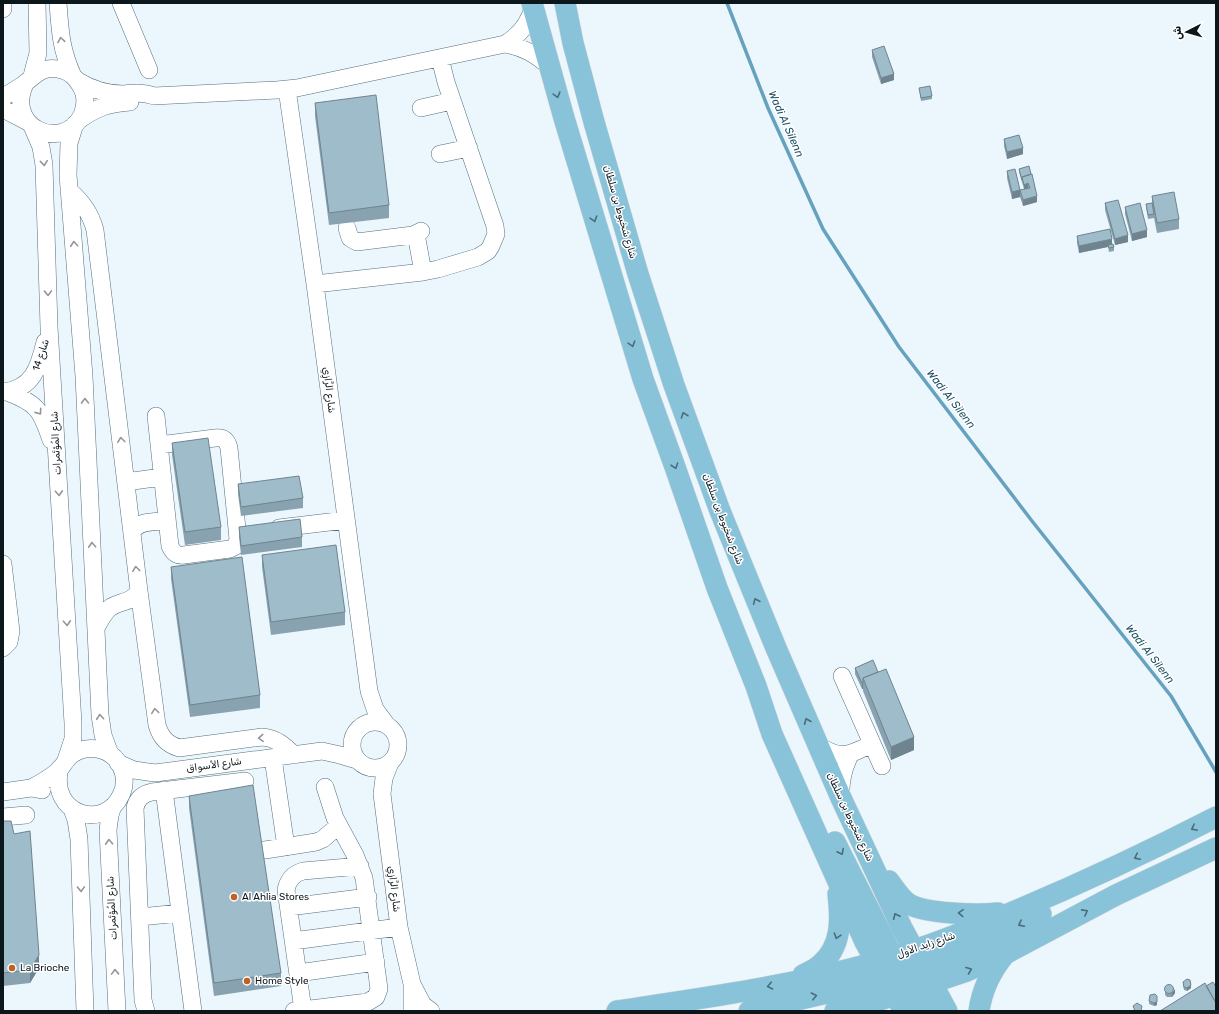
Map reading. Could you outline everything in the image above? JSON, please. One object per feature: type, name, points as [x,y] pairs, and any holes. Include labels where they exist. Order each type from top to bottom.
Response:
[{"type":"main road","name":"شارع شخبوط بن سلطان","points":[[565,3],[573,43],[596,130],[638,274],[672,378],[720,511],[768,628],[841,798],[902,928],[904,976]]},
{"type":"main road","name":"شارع شخبوط بن سلطان","points":[[533,5],[568,132],[643,379],[717,588],[756,686],[772,734],[865,942],[947,1011]]},
{"type":"main road","points":[[772,734],[797,770],[819,808],[904,976],[926,1011]]},
{"type":"main road","name":"شارع زايد الأول","points":[[835,1011],[871,1003],[951,938],[1101,874],[1216,817]]},
{"type":"main road","name":"شارع زايد الأول","points":[[617,1011],[740,992],[793,981],[904,976],[967,971],[1005,954],[1116,895],[1216,848]]},
{"type":"main road","points":[[865,849],[902,899],[914,906],[962,914],[1014,912]]},
{"type":"main road","points":[[793,981],[821,964],[830,953],[838,934],[840,924],[839,908],[834,870]]},
{"type":"main road","points":[[749,1011],[904,976],[987,941],[1067,901],[1089,886],[1101,874]]},
{"type":"main road","points":[[979,1011],[983,990],[998,963],[1005,954]]},
{"type":"street","points":[[3,9],[4,3]]},
{"type":"street","points":[[30,124],[23,115],[20,98],[22,90],[29,79],[38,53],[37,3]]},
{"type":"street","points":[[3,792],[31,788],[49,792],[80,813],[89,815],[98,814],[106,812],[117,800],[124,778],[122,770],[106,745],[101,726],[84,370],[69,190],[68,152],[71,135],[85,104],[82,88],[75,78],[63,50],[58,3]]},
{"type":"street","points":[[121,3],[150,70]]},
{"type":"street","points":[[3,97],[44,70],[57,69],[65,71],[94,90],[120,94],[146,93],[154,96],[287,89],[308,86],[505,44],[513,39],[526,25],[531,17],[533,5]]},
{"type":"street","points":[[505,44],[517,46],[528,51],[550,67]]},
{"type":"street","points":[[315,284],[438,269],[478,257],[488,251],[494,241],[496,234],[495,226],[452,101],[440,58]]},
{"type":"street","name":"شارع الرَّازِي","points":[[287,89],[315,284],[368,691],[375,708],[386,724]]},
{"type":"street","points":[[3,110],[30,124],[39,131],[54,134],[69,129],[97,108],[104,105],[149,100],[154,96]]},
{"type":"street","points":[[421,108],[452,101]]},
{"type":"street","name":"شارع المُؤتَمرات","points":[[30,124],[41,147],[44,165],[49,327],[73,723],[72,739],[63,764]]},
{"type":"street","points":[[440,154],[469,148]]},
{"type":"street","points":[[69,190],[86,207],[92,218],[95,230],[139,591],[157,726],[160,734],[164,740],[179,748],[269,737],[281,743],[294,755]]},
{"type":"street","points":[[347,228],[350,238],[358,242],[418,233],[423,272]]},
{"type":"street","name":"شارع 14","points":[[5,392],[25,384],[34,375],[40,364],[49,327]]},
{"type":"street","name":"شارع 14","points":[[5,392],[26,399],[38,409],[45,423],[58,461]]},
{"type":"street","points":[[156,416],[162,477],[167,521],[170,546],[172,550],[178,555],[184,556],[230,549],[236,546],[238,543],[229,448],[226,440],[223,438],[216,438],[159,445]]},
{"type":"street","points":[[125,474],[127,479],[133,481],[162,477]]},
{"type":"street","points":[[261,530],[346,520]]},
{"type":"street","points":[[132,534],[133,529],[137,525],[167,521]]},
{"type":"street","points":[[3,564],[11,631],[9,642],[3,648]]},
{"type":"street","points":[[96,628],[107,610],[117,604],[131,600],[139,591]]},
{"type":"street","points":[[842,676],[882,766]]},
{"type":"street","name":"شارع الرَّازِي","points":[[356,730],[364,710],[368,691]]},
{"type":"street","points":[[368,722],[380,722],[386,724],[394,732],[398,742],[396,753],[390,763],[378,768],[371,768],[361,763],[353,754],[351,740],[356,730],[368,722]]},
{"type":"street","name":"شارع الأسواق","points":[[114,759],[134,770],[155,773],[322,751],[339,743],[356,730]]},
{"type":"street","points":[[817,744],[829,751],[843,755],[850,755],[872,744]]},
{"type":"street","points":[[31,788],[63,764],[72,754],[79,750],[95,748],[103,750],[114,759]]},
{"type":"street","name":"شارع الأسواق","points":[[322,751],[340,755],[361,763]]},
{"type":"street","points":[[841,798],[843,771],[850,755]]},
{"type":"street","points":[[273,758],[286,847]]},
{"type":"street","name":"شارع الرَّازِي","points":[[361,763],[374,779],[382,794]]},
{"type":"street","name":"شارع الرَّازِي","points":[[390,763],[384,778],[382,794],[399,927],[412,984],[412,1011]]},
{"type":"street","points":[[63,764],[58,777],[58,785],[60,794],[76,820],[79,839],[85,1011]]},
{"type":"street","name":"شارع الأسواق","points":[[117,800],[135,783],[155,773]]},
{"type":"street","points":[[146,1011],[143,1000],[135,808],[142,795],[147,793],[245,781]]},
{"type":"street","points":[[325,787],[338,826],[360,866],[366,885],[379,988],[376,997],[368,1002],[299,1010],[298,973],[286,890],[290,878],[298,872],[360,866]]},
{"type":"street","points":[[164,790],[193,1011]]},
{"type":"street","name":"شارع المُؤتَمرات","points":[[117,800],[110,815],[108,830],[117,1011]]},
{"type":"street","points":[[3,817],[26,815]]},
{"type":"street","points":[[265,850],[316,842],[323,839],[338,826]]},
{"type":"street","points":[[289,907],[368,897]]},
{"type":"street","points":[[112,906],[115,910],[122,913],[140,918]]},
{"type":"street","points":[[114,932],[140,918],[180,912]]},
{"type":"street","points":[[293,941],[399,927]]},
{"type":"street","points":[[298,973],[376,962]]},
{"type":"street","name":"شارع الرَّازِي","points":[[412,984],[423,1005],[431,1011]]},
{"type":"building","points":[[884,46],[894,74],[881,78],[872,50]]},
{"type":"building","points":[[930,86],[932,96],[921,98],[919,88]]},
{"type":"building","points":[[376,95],[389,205],[329,213],[315,103]]},
{"type":"building","points":[[1019,135],[1023,148],[1007,152],[1004,139]]},
{"type":"building","points":[[1029,166],[1031,174],[1022,177],[1022,180],[1019,169]]},
{"type":"building","points":[[1015,169],[1020,190],[1012,192],[1007,171]]},
{"type":"building","points":[[1032,174],[1037,196],[1023,200],[1020,190],[1030,188],[1028,183],[1024,185],[1022,177]]},
{"type":"building","points":[[1174,192],[1179,219],[1157,223],[1152,196]]},
{"type":"building","points":[[1118,200],[1128,235],[1115,239],[1105,203]]},
{"type":"building","points":[[1140,203],[1147,230],[1132,234],[1125,207]]},
{"type":"building","points":[[1152,203],[1154,214],[1148,215],[1146,204]]},
{"type":"building","points":[[1110,229],[1112,239],[1079,246],[1077,236]]},
{"type":"building","points":[[1113,244],[1114,247],[1109,248],[1108,245]]},
{"type":"building","points":[[208,438],[221,527],[185,532],[172,443]]},
{"type":"building","points":[[299,476],[303,498],[241,507],[238,484]]},
{"type":"building","points":[[300,519],[302,537],[241,546],[239,527]]},
{"type":"building","points":[[336,545],[345,612],[271,622],[262,555]]},
{"type":"building","points":[[242,557],[260,695],[190,705],[171,567]]},
{"type":"building","points":[[873,660],[878,672],[863,678],[862,683],[855,668]]},
{"type":"building","points":[[886,669],[914,737],[891,747],[863,678]]},
{"type":"building","name":"Al Ahlia Stores","points":[[253,785],[281,973],[214,983],[189,796]]},
{"type":"building","points":[[3,821],[11,821],[14,834],[30,831],[39,955],[30,970],[3,973]]},
{"type":"building","points":[[1187,979],[1190,980],[1191,985],[1187,988],[1184,987],[1183,982]]},
{"type":"building","points":[[1213,982],[1216,987],[1216,1003],[1206,986]]},
{"type":"building","points":[[1205,983],[1216,1003],[1216,1011],[1160,1011]]},
{"type":"building","points":[[1169,984],[1174,989],[1169,994],[1164,989]]},
{"type":"building","points":[[1155,994],[1157,996],[1157,1002],[1154,1003],[1149,1001],[1150,995]]},
{"type":"building","points":[[1137,1003],[1142,1006],[1141,1011],[1135,1011],[1133,1006]]},
{"type":"waterway","name":"Wadi Al Silenn","points":[[727,3],[768,108],[823,229],[899,347],[1032,521],[1171,696],[1216,772]]},
{"type":"place","name":"Al Ahlia Stores","points":[[234,897]]},
{"type":"place","name":"La Brioche","points":[[12,968]]},
{"type":"place","name":"Home Style","points":[[247,981]]}]
